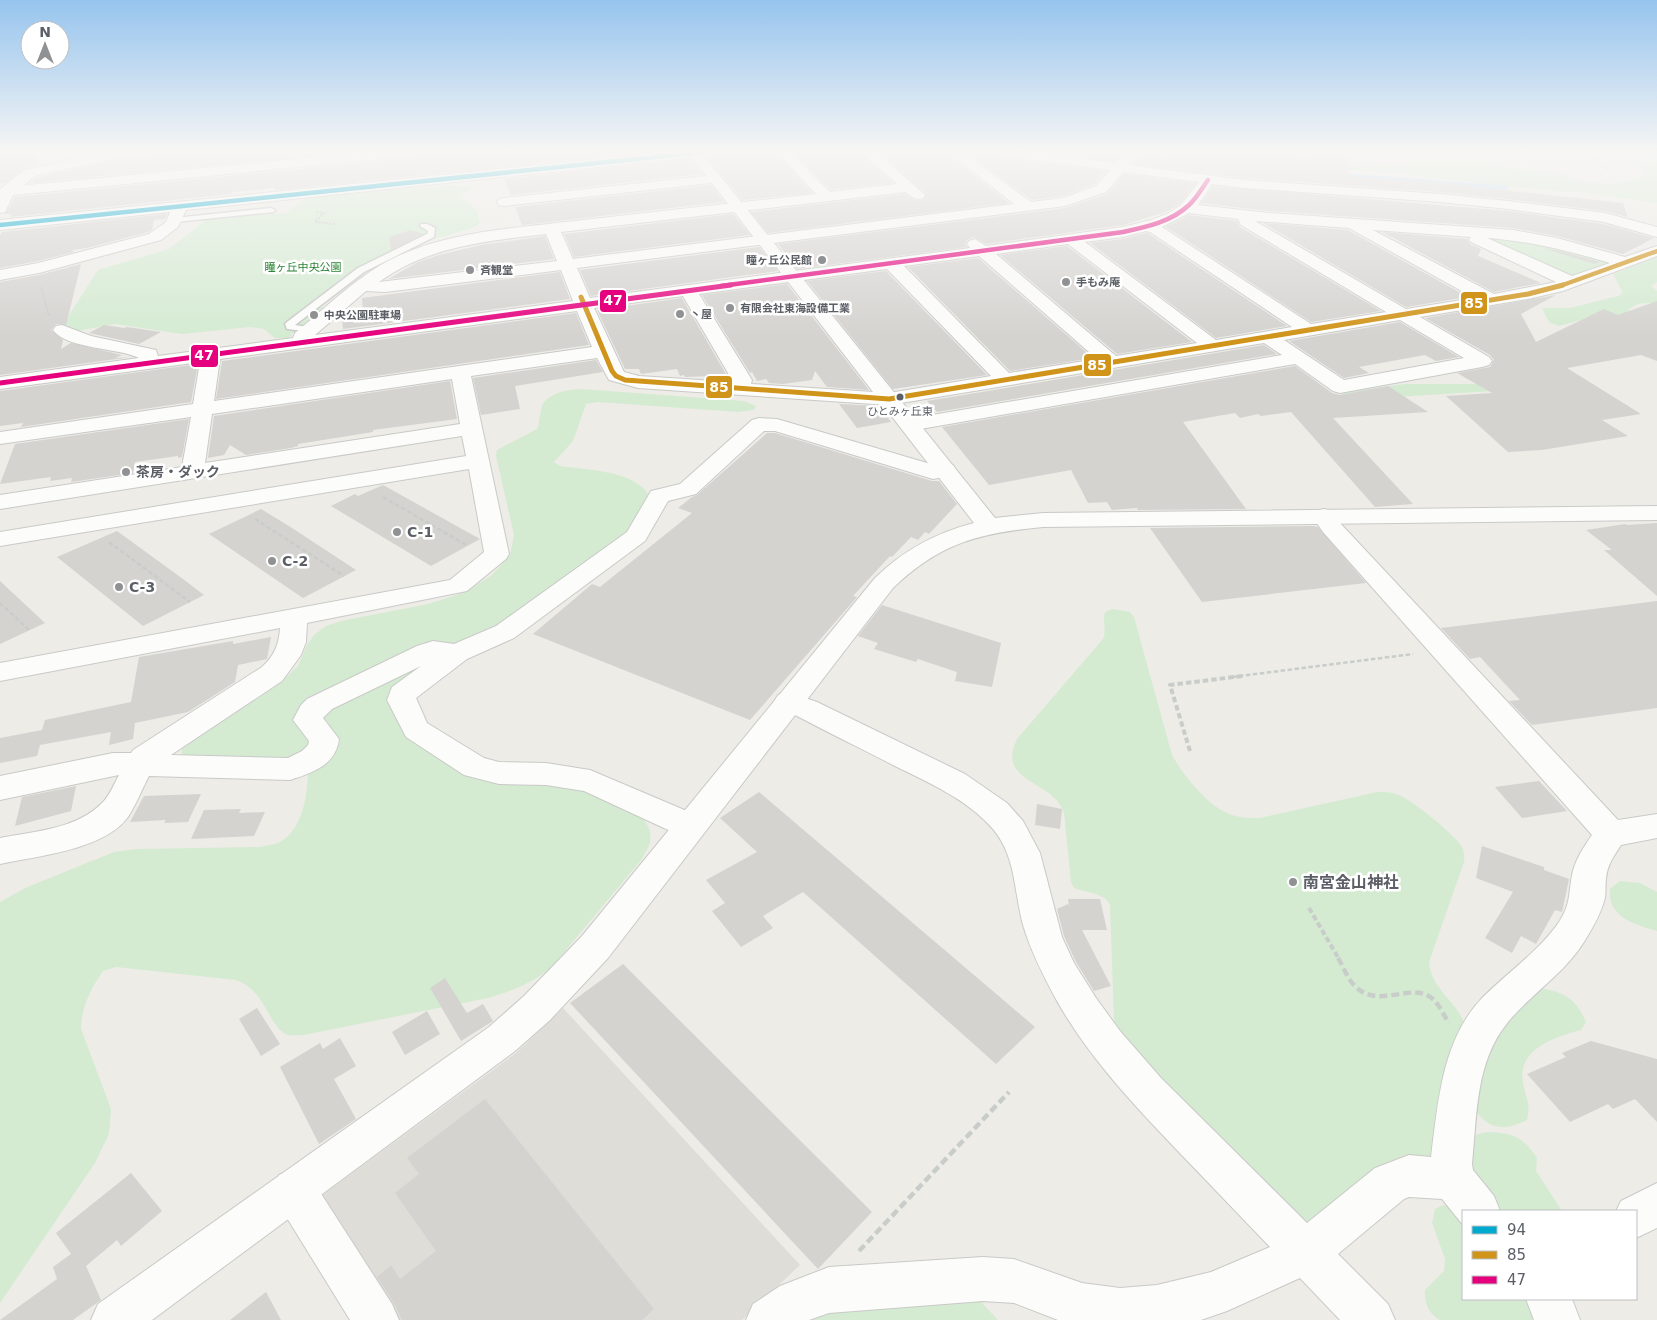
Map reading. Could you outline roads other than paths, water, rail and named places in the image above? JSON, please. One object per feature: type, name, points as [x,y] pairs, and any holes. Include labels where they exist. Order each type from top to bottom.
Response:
[{"type":"street","points":[[126,229],[193,214]]},
{"type":"street","points":[[508,214],[515,233]]},
{"type":"street","points":[[306,337],[390,267],[420,253],[455,243],[515,233],[682,214]]},
{"type":"street","points":[[742,214],[989,526]]},
{"type":"street","points":[[940,214],[1112,362]]},
{"type":"street","points":[[365,286],[385,287],[763,240],[955,227],[1004,214]]},
{"type":"street","points":[[0,383],[211,355],[306,337],[584,305],[1072,240],[1147,226],[1176,214]]},
{"type":"street","points":[[1228,214],[1513,235],[1557,243],[1626,262]]},
{"type":"street","points":[[1451,214],[1463,231],[1571,282]]},
{"type":"street","points":[[1569,214],[1605,218],[1657,232]]},
{"type":"street","points":[[1605,218],[1611,214]]},
{"type":"street","points":[[1246,216],[1246,222],[1482,361],[1340,387],[1268,337]]},
{"type":"street","points":[[0,225],[50,220],[176,217]]},
{"type":"street","points":[[0,275],[39,268],[145,241],[162,234],[176,217]]},
{"type":"street","points":[[41,238],[50,220]]},
{"type":"street","points":[[1355,224],[1358,229],[1491,300]]},
{"type":"street","points":[[1147,226],[1155,229],[1308,330]]},
{"type":"street","points":[[552,229],[603,352],[616,376],[625,380],[889,399],[1543,291],[1657,251]]},
{"type":"street","points":[[1072,240],[1213,346]]},
{"type":"street","points":[[892,264],[1005,380]]},
{"type":"street","points":[[689,291],[742,380],[738,389]]},
{"type":"street","points":[[62,330],[85,340],[149,354],[148,364]]},
{"type":"street","points":[[0,438],[603,352]]},
{"type":"street","points":[[192,473],[211,355]]},
{"type":"street","points":[[909,425],[1299,358]]},
{"type":"street","points":[[0,672],[458,586],[497,554],[460,372]]},
{"type":"street","points":[[690,826],[610,788],[590,781],[546,774],[486,772],[475,767],[416,730],[401,700],[402,694],[457,653],[506,632],[637,536],[659,496],[688,489],[758,424],[777,425],[933,472],[945,470]]},
{"type":"street","points":[[0,502],[472,428]]},
{"type":"street","points":[[0,539],[478,461]]},
{"type":"street","points":[[114,1320],[502,1040],[537,1008],[594,947],[788,702],[896,570],[928,547],[954,536],[989,526],[1044,520],[1657,513]]},
{"type":"street","points":[[1324,516],[1331,527],[1612,834]]},
{"type":"street","points":[[0,852],[67,837],[86,831],[103,821],[116,809],[139,765],[152,752],[272,674],[284,664],[289,654],[294,634],[294,617]]},
{"type":"street","points":[[0,788],[113,764],[278,770],[303,764],[320,752],[324,746],[324,739],[308,720],[309,714],[314,708],[427,652],[440,650],[457,653]]},
{"type":"street","points":[[788,702],[807,709],[954,782],[977,795],[998,811],[1014,831],[1025,853],[1040,922],[1052,954],[1069,988],[1090,1022],[1116,1057],[1148,1091],[1372,1320]]},
{"type":"street","points":[[1466,1195],[1450,1164],[1461,1080],[1469,1053],[1480,1030],[1496,1010],[1556,952],[1570,934],[1581,916],[1588,896],[1589,876],[1594,858],[1612,834],[1657,826]]},
{"type":"street","points":[[769,1320],[796,1302],[829,1290],[983,1279],[1014,1281],[1082,1306],[1120,1311],[1157,1308],[1211,1295],[1307,1252],[1390,1183],[1409,1176],[1466,1195]]},
{"type":"street","points":[[294,1190],[376,1320]]},
{"type":"street","points":[[1637,1215],[1657,1204]]},
{"type":"street","points":[[1549,1300],[1557,1320]]},
{"type":"lane","points":[[306,337],[297,329],[291,327],[290,324],[361,270],[431,235],[432,230],[424,226]]},
{"type":"place","name":"瞳ヶ丘公民館","points":[[822,260]]},
{"type":"place","name":"斉観堂","points":[[470,270]]},
{"type":"place","name":"手もみ庵","points":[[1066,282]]},
{"type":"place","name":"有限会社東海設備工業","points":[[730,308]]},
{"type":"place","name":"丶屋","points":[[680,314]]},
{"type":"place","name":"中央公園駐車場","points":[[314,315]]},
{"type":"place","name":"ひとみヶ丘東","points":[[900,397]]},
{"type":"place","name":"茶房・ダック","points":[[126,472]]},
{"type":"place","name":"C-1","points":[[397,532]]},
{"type":"place","name":"C-2","points":[[272,561]]},
{"type":"place","name":"C-3","points":[[119,587]]},
{"type":"place","name":"南宮金山神社","points":[[1293,882]]},
{"type":"park label","name":"瞳ヶ丘中央公園","points":[[303,267]]}]
